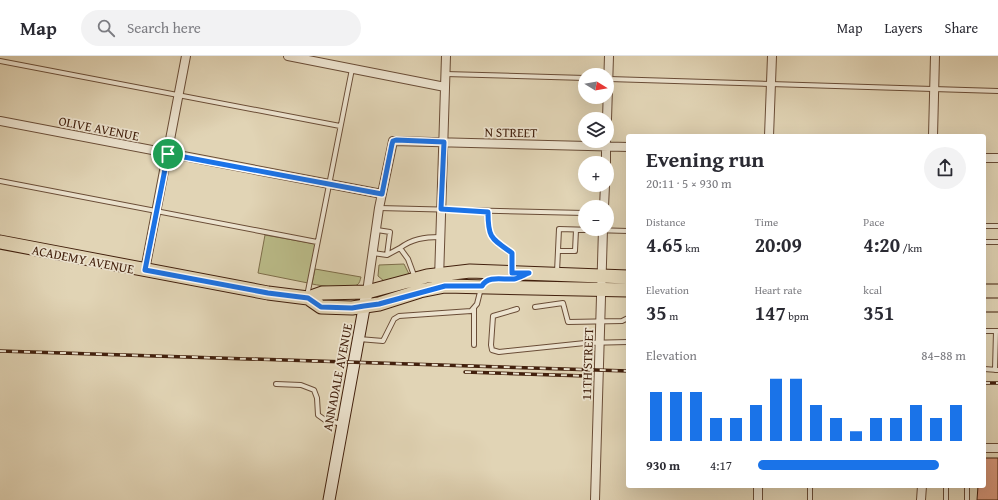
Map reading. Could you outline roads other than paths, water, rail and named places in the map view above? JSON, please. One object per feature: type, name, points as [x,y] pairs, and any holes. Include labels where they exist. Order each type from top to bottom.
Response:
[{"type":"main road","name":"ACADEMY AVENUE","points":[[0,242],[268,293],[308,298],[322,293],[341,294],[367,292],[439,273],[470,271],[626,277]]},
{"type":"main road","points":[[482,286],[484,282],[490,279],[515,279],[529,273]]},
{"type":"main road","name":"ACADEMY AVENUE","points":[[308,298],[321,307],[352,308],[379,304],[439,287],[452,285],[626,290]]},
{"type":"main road","points":[[986,291],[998,291]]},
{"type":"main road","points":[[986,305],[998,305]]},
{"type":"street","points":[[145,270],[186,56]]},
{"type":"street","points":[[288,56],[445,87]]},
{"type":"street","points":[[439,287],[446,56]]},
{"type":"street","points":[[608,68],[609,56]]},
{"type":"street","points":[[769,134],[772,56]]},
{"type":"street","points":[[933,134],[935,56]]},
{"type":"street","name":"OLIVE AVENUE","points":[[0,121],[382,194]]},
{"type":"street","name":"N STREET","points":[[393,141],[578,144]]},
{"type":"street","name":"ANNADALE AVENUE","points":[[329,500],[367,292],[379,208],[393,141]]},
{"type":"street","name":"N STREET","points":[[614,145],[626,147]]},
{"type":"street","points":[[986,158],[998,158]]},
{"type":"street","name":"11TH STREET","points":[[595,500],[603,236]]},
{"type":"street","points":[[986,448],[998,448]]},
{"type":"street","points":[[758,488],[758,500]]},
{"type":"street","points":[[921,500],[922,488]]},
{"type":"lane","points":[[0,61],[340,126]]},
{"type":"lane","points":[[308,298],[317,242],[352,68]]},
{"type":"lane","points":[[445,74],[578,78]]},
{"type":"lane","points":[[614,79],[998,91]]},
{"type":"lane","points":[[0,181],[317,242]]},
{"type":"lane","points":[[379,208],[441,209],[488,212],[578,213]]},
{"type":"lane","points":[[488,212],[488,230],[495,241],[512,253],[512,273]]},
{"type":"lane","points":[[986,226],[998,226]]},
{"type":"lane","points":[[557,274],[558,251],[559,229],[576,230],[575,251],[558,251]]},
{"type":"lane","points":[[377,230],[390,232],[387,255]]},
{"type":"lane","points":[[614,230],[626,231]]},
{"type":"lane","points":[[373,253],[387,255],[407,243],[422,237],[440,237]]},
{"type":"lane","points":[[986,242],[998,242]]},
{"type":"lane","points":[[400,248],[408,259],[416,279]]},
{"type":"lane","points":[[358,339],[383,341],[394,319],[398,316],[471,311],[479,300],[482,286]]},
{"type":"lane","points":[[535,308],[563,303],[568,322],[622,321],[626,319]]},
{"type":"lane","points":[[474,307],[474,345]]},
{"type":"lane","points":[[518,309],[493,316],[492,350],[498,352],[600,342],[626,342]]},
{"type":"lane","points":[[986,331],[997,331],[996,370],[986,369]]},
{"type":"lane","points":[[276,384],[301,385],[314,390],[318,415],[324,420],[343,424]]},
{"type":"lane","points":[[810,488],[810,500]]},
{"type":"lane","points":[[946,488],[946,500]]},
{"type":"lane","points":[[967,488],[967,500]]},
{"type":"railway","points":[[0,351],[626,371]]},
{"type":"railway","points":[[465,372],[586,376]]},
{"type":"railway","points":[[986,383],[998,383]]}]
